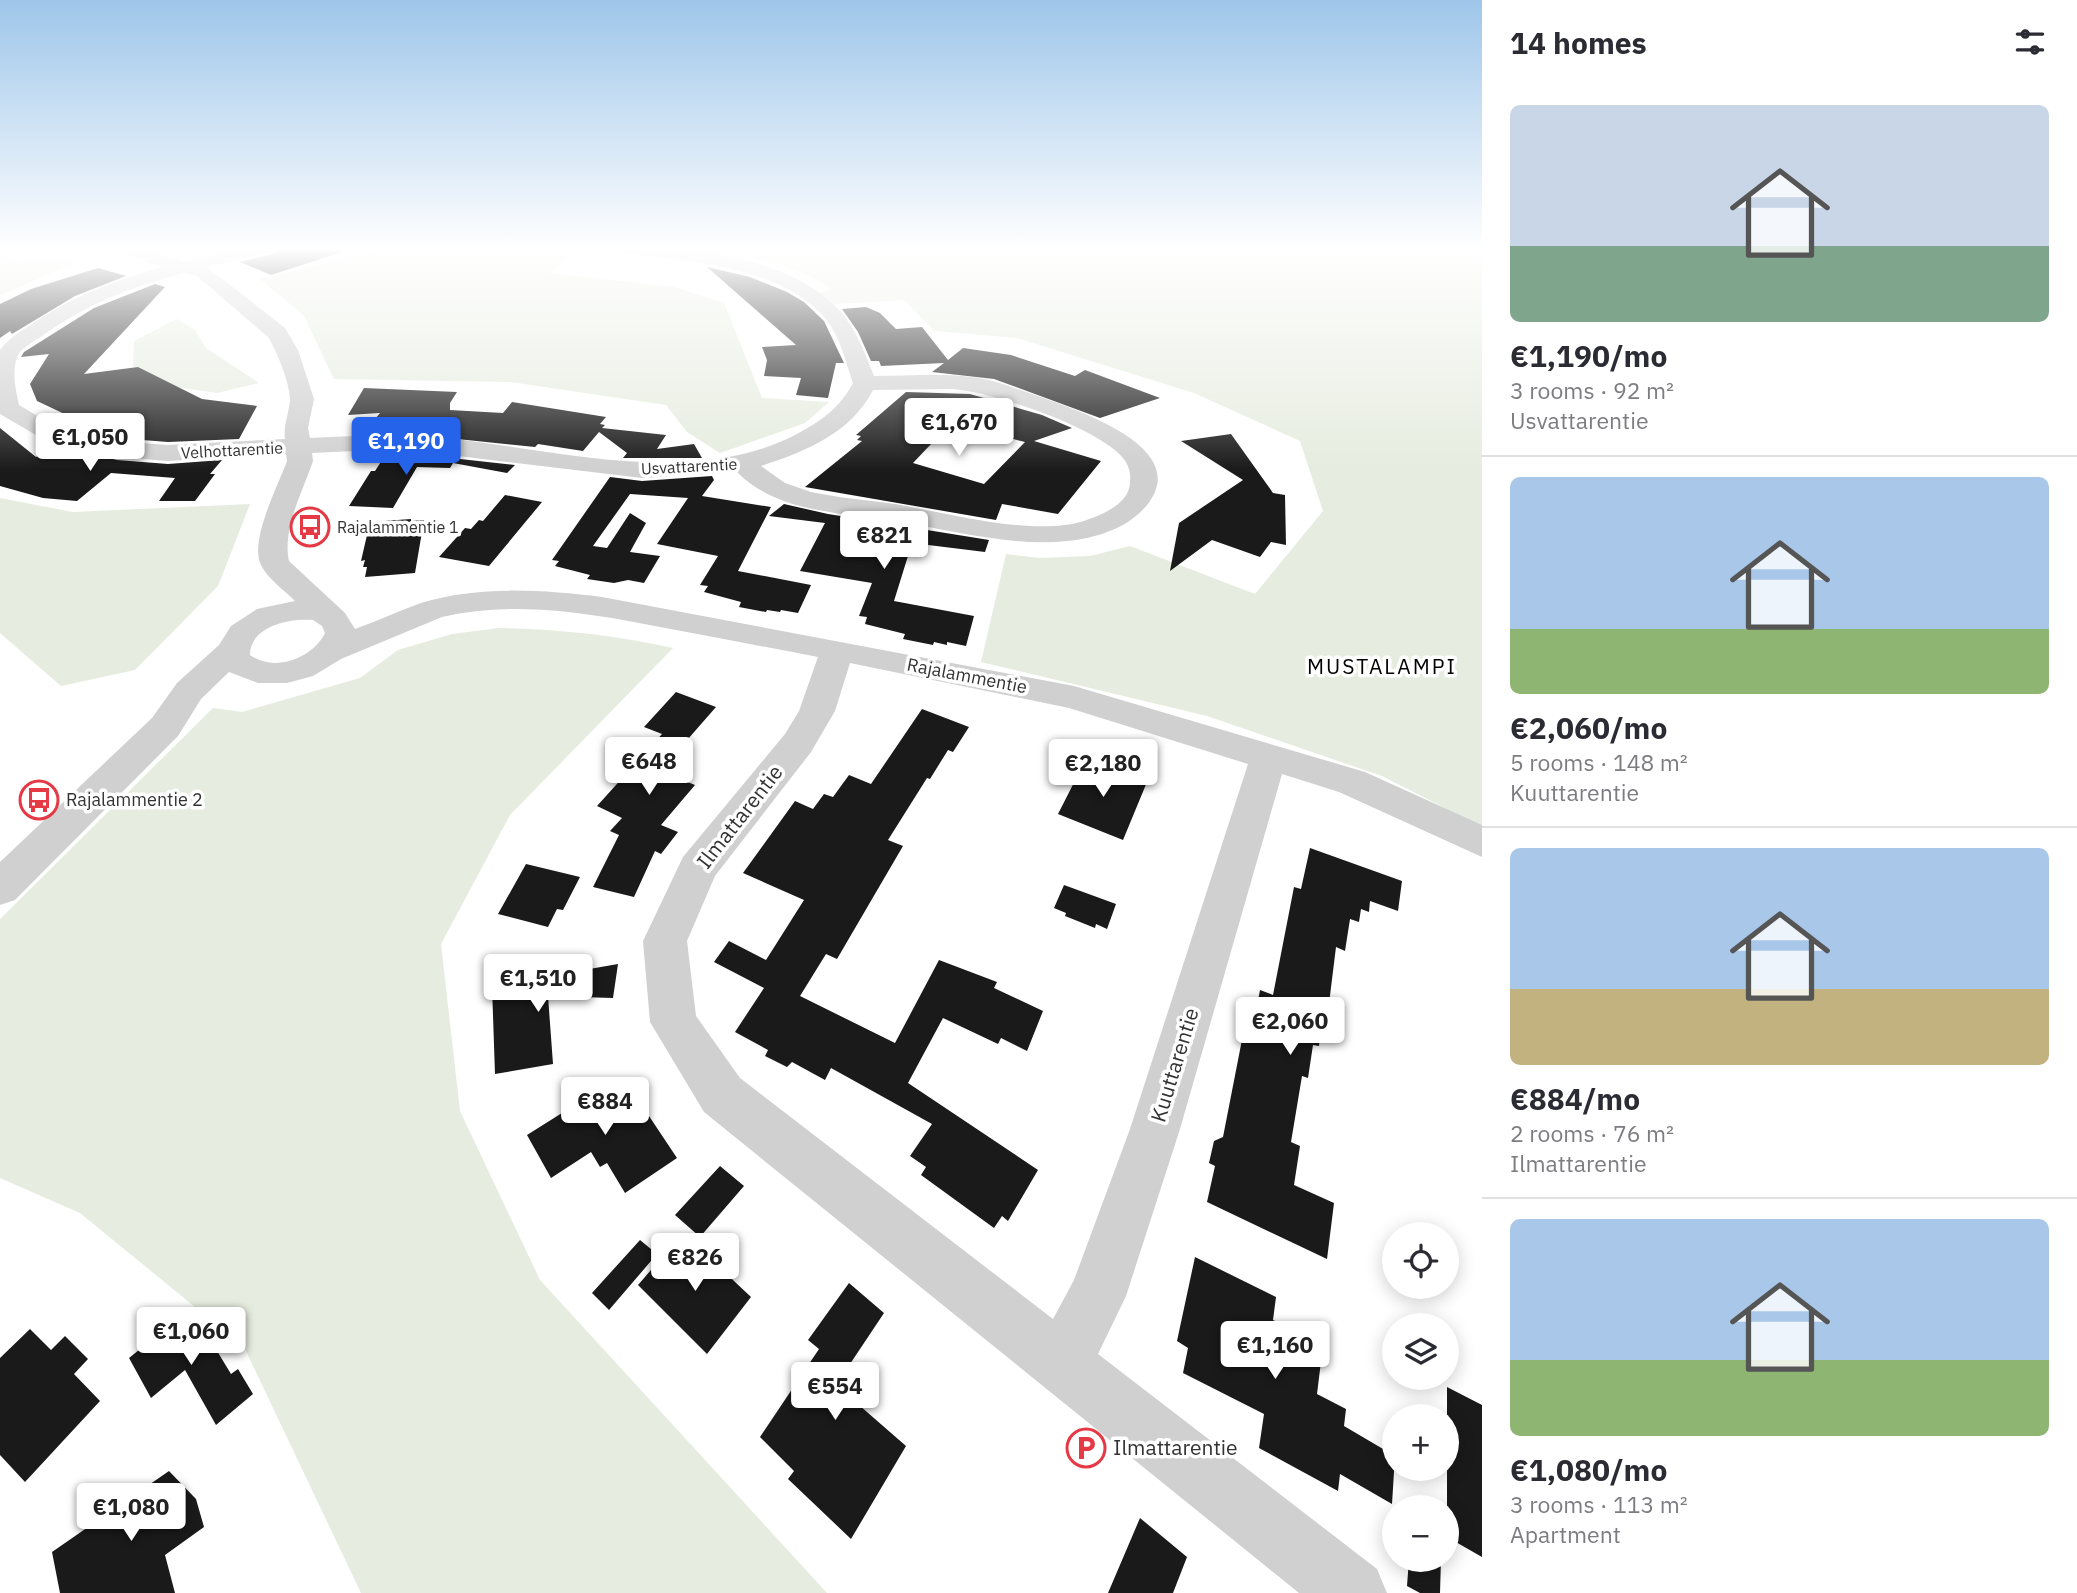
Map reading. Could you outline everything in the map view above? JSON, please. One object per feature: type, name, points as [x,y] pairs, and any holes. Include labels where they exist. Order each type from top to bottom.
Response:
[{"type":"street","name":"Velhottarentie","points":[[47,321],[11,350],[1,379],[8,408],[50,433],[117,449],[168,453],[299,446]]},
{"type":"street","points":[[262,321],[277,334],[294,367],[302,399],[296,428],[300,461],[275,532],[272,549],[275,564],[328,615],[337,620],[341,632],[331,651]]},
{"type":"street","points":[[743,463],[760,481],[781,491],[813,500],[989,528],[1035,532],[1065,533],[1107,522],[1122,515],[1143,492],[1145,478],[1138,459],[1113,436],[1077,419],[984,385],[960,382],[865,383],[836,321]]},
{"type":"street","name":"Usvattarentie","points":[[299,446],[355,443],[433,445],[642,470],[700,468],[743,463],[789,448],[831,426],[852,405],[865,383]]},
{"type":"street","points":[[0,888],[165,727],[189,691],[240,639],[270,591],[267,579],[275,564]]},
{"type":"street","name":"Rajalammentie","points":[[240,639],[279,612],[312,610],[328,615],[432,610],[490,600],[536,598],[602,606],[1074,698],[1352,782],[1482,842]]},
{"type":"street","name":"Rajalammentie","points":[[165,727],[239,683],[315,662],[331,651],[432,610]]},
{"type":"street","points":[[240,639],[234,659],[244,667],[259,672],[280,673]]},
{"type":"street","name":"Ilmattarentie","points":[[837,650],[817,710],[798,743],[698,868],[665,941],[673,1022],[722,1095],[1353,1593]]},
{"type":"street","name":"Kuuttarentie","points":[[1064,1364],[1079,1326],[1097,1296],[1156,1129],[1268,758]]},
{"type":"shaded area","points":[[172,321],[181,321],[195,330],[206,348],[259,383],[217,393],[168,386],[133,366],[134,341]]},
{"type":"shaded area","points":[[307,321],[731,321],[762,398],[829,402],[805,423],[720,453],[687,432],[666,405],[511,382],[334,379]]},
{"type":"shaded area","points":[[925,321],[1482,321],[1482,827],[1382,776],[1207,716],[981,662],[1006,554],[1040,558],[1090,556],[1130,546],[1255,594],[1323,511],[1300,441],[1194,393],[1017,338],[934,331]]},
{"type":"shaded area","points":[[0,498],[73,512],[250,504],[218,586],[135,670],[61,686],[0,633]]},
{"type":"shaded area","points":[[499,628],[586,633],[673,648],[510,815],[441,944],[460,1111],[540,1280],[827,1593],[361,1593],[244,1347],[80,1213],[0,1178],[0,919],[213,708],[242,712],[360,678],[398,650],[452,634]]},
{"type":"building","points":[[0,321],[33,321],[12,334],[10,331],[0,338]]},
{"type":"building","points":[[73,321],[133,321],[84,374],[138,367],[202,399],[257,406],[239,439],[168,442],[117,438],[85,431],[92,427],[37,401],[30,384],[49,354],[21,357],[24,352]]},
{"type":"building","points":[[769,321],[824,321],[844,363],[836,363],[828,398],[796,395],[801,378],[764,376],[767,360],[762,347],[796,345]]},
{"type":"building","points":[[851,321],[888,321],[896,329],[922,327],[948,360],[963,348],[1011,355],[1075,376],[1085,370],[1160,398],[1100,418],[994,379],[932,372],[944,363],[881,366],[879,361],[871,361]]},
{"type":"building","points":[[364,388],[457,392],[450,403],[450,410],[503,413],[512,402],[606,417],[600,424],[605,425],[602,428],[666,435],[657,449],[694,444],[702,458],[623,458],[627,453],[599,432],[583,451],[538,444],[535,447],[400,433],[405,426],[371,424],[380,413],[348,415]]},
{"type":"building","points":[[906,392],[970,394],[1042,415],[1072,428],[1034,441],[1101,461],[1058,514],[1002,504],[996,520],[805,487],[862,441],[857,440],[861,436],[856,435]],"holes":[[[951,423],[1025,442],[984,484],[913,463]]]},
{"type":"building","points":[[0,428],[36,457],[58,445],[117,460],[168,464],[222,460],[210,474],[215,474],[195,501],[159,501],[175,478],[111,473],[77,501],[43,498],[0,486]]},
{"type":"building","points":[[1231,434],[1273,493],[1285,495],[1286,545],[1271,542],[1260,557],[1212,540],[1170,571],[1179,523],[1243,480],[1181,441]]},
{"type":"building","points":[[386,454],[515,465],[507,473],[453,463],[450,468],[417,467],[393,508],[349,506],[371,471],[375,471]]},
{"type":"building","points":[[712,476],[714,480],[702,496],[771,507],[738,571],[811,585],[798,613],[781,610],[766,612],[739,607],[741,602],[704,592],[708,586],[700,585],[718,556],[657,544],[688,498],[630,494],[593,546],[607,548],[630,513],[646,523],[630,552],[660,556],[644,583],[628,580],[614,583],[587,579],[590,575],[555,566],[559,561],[552,560],[610,477],[642,481]]},
{"type":"building","points":[[505,495],[542,502],[489,566],[439,557],[465,528],[471,529],[479,520],[483,521]]},
{"type":"building","points":[[784,504],[828,514],[989,540],[985,552],[912,543],[894,601],[974,616],[966,646],[947,642],[947,645],[934,642],[933,645],[903,639],[905,634],[865,624],[867,617],[859,616],[872,583],[800,571],[825,523],[769,516]]},
{"type":"building","points":[[424,520],[415,573],[365,577],[367,567],[363,567],[365,560],[361,561],[370,522]]},
{"type":"building","points":[[676,692],[716,707],[660,771],[695,785],[661,825],[678,832],[661,854],[655,851],[634,897],[593,887],[619,835],[610,831],[622,818],[597,806],[662,734],[644,727]]},
{"type":"building","points":[[922,709],[969,727],[953,752],[948,750],[930,779],[927,778],[888,840],[903,846],[837,959],[826,954],[800,996],[895,1043],[939,960],[997,982],[994,988],[1043,1011],[1027,1051],[1001,1038],[998,1044],[943,1018],[908,1083],[1038,1170],[1008,1221],[1002,1216],[994,1228],[921,1175],[926,1167],[910,1156],[932,1124],[831,1068],[825,1080],[792,1062],[787,1067],[765,1056],[768,1050],[735,1032],[764,988],[714,962],[729,941],[766,960],[804,900],[743,873],[795,801],[813,809],[824,794],[833,797],[849,775],[871,784]]},
{"type":"building","points":[[1086,759],[1147,782],[1123,840],[1058,814]]},
{"type":"building","points":[[1310,848],[1402,881],[1398,911],[1370,901],[1369,912],[1361,909],[1359,922],[1350,919],[1345,951],[1336,947],[1325,1036],[1320,1036],[1319,1046],[1313,1045],[1308,1078],[1302,1076],[1291,1142],[1300,1146],[1294,1185],[1334,1203],[1327,1259],[1207,1202],[1215,1166],[1209,1163],[1214,1141],[1223,1137],[1247,1014],[1255,1017],[1260,990],[1273,995],[1294,887],[1301,889]]},
{"type":"building","points":[[526,864],[580,877],[563,910],[557,909],[548,927],[498,914]]},
{"type":"building","points":[[1064,885],[1116,904],[1107,929],[1096,924],[1095,928],[1065,916],[1066,913],[1054,908]]},
{"type":"building","points":[[618,964],[613,998],[548,996],[553,1064],[495,1074],[492,986]]},
{"type":"building","points":[[616,1079],[625,1093],[631,1089],[677,1158],[625,1193],[607,1163],[600,1167],[591,1152],[551,1178],[527,1135]]},
{"type":"building","points":[[720,1166],[744,1186],[700,1237],[675,1215]]},
{"type":"building","points":[[683,1233],[751,1297],[707,1354],[638,1285]]},
{"type":"building","points":[[640,1240],[657,1254],[609,1310],[592,1293]]},
{"type":"building","points":[[1195,1257],[1276,1297],[1273,1320],[1323,1345],[1317,1394],[1346,1409],[1344,1426],[1382,1448],[1382,1481],[1393,1481],[1393,1495],[1382,1495],[1382,1498],[1340,1474],[1338,1491],[1259,1448],[1264,1414],[1183,1373],[1188,1348],[1177,1341]]},
{"type":"building","points":[[849,1283],[884,1313],[836,1385],[906,1446],[851,1539],[788,1479],[794,1471],[760,1437],[819,1349],[808,1340]]},
{"type":"building","points":[[191,1308],[231,1374],[238,1369],[253,1394],[216,1425],[185,1370],[151,1398],[129,1358]]},
{"type":"building","points":[[30,1329],[51,1350],[65,1336],[88,1359],[74,1374],[100,1401],[25,1482],[0,1455],[0,1358]]},
{"type":"building","points":[[1447,1390],[1453,1390],[1482,1405],[1482,1557],[1459,1544],[1459,1495],[1447,1495],[1447,1481],[1459,1481],[1459,1404],[1447,1404]]},
{"type":"building","points":[[169,1471],[196,1499],[204,1527],[165,1555],[175,1593],[60,1593],[52,1552]]},
{"type":"building","points":[[1140,1518],[1187,1557],[1173,1593],[1108,1593]]},
{"type":"building","points":[[1408,1572],[1441,1572],[1440,1593],[1420,1593],[1407,1586]]},
{"type":"place","name":"Rajalammentie 1","points":[[310,527]]},
{"type":"place","name":"Rajalammentie 2","points":[[39,800]]},
{"type":"place","name":"Ilmattarentie","points":[[1086,1448]]},
{"type":"district","name":"MUSTALAMPI","points":[[1382,667]]}]
